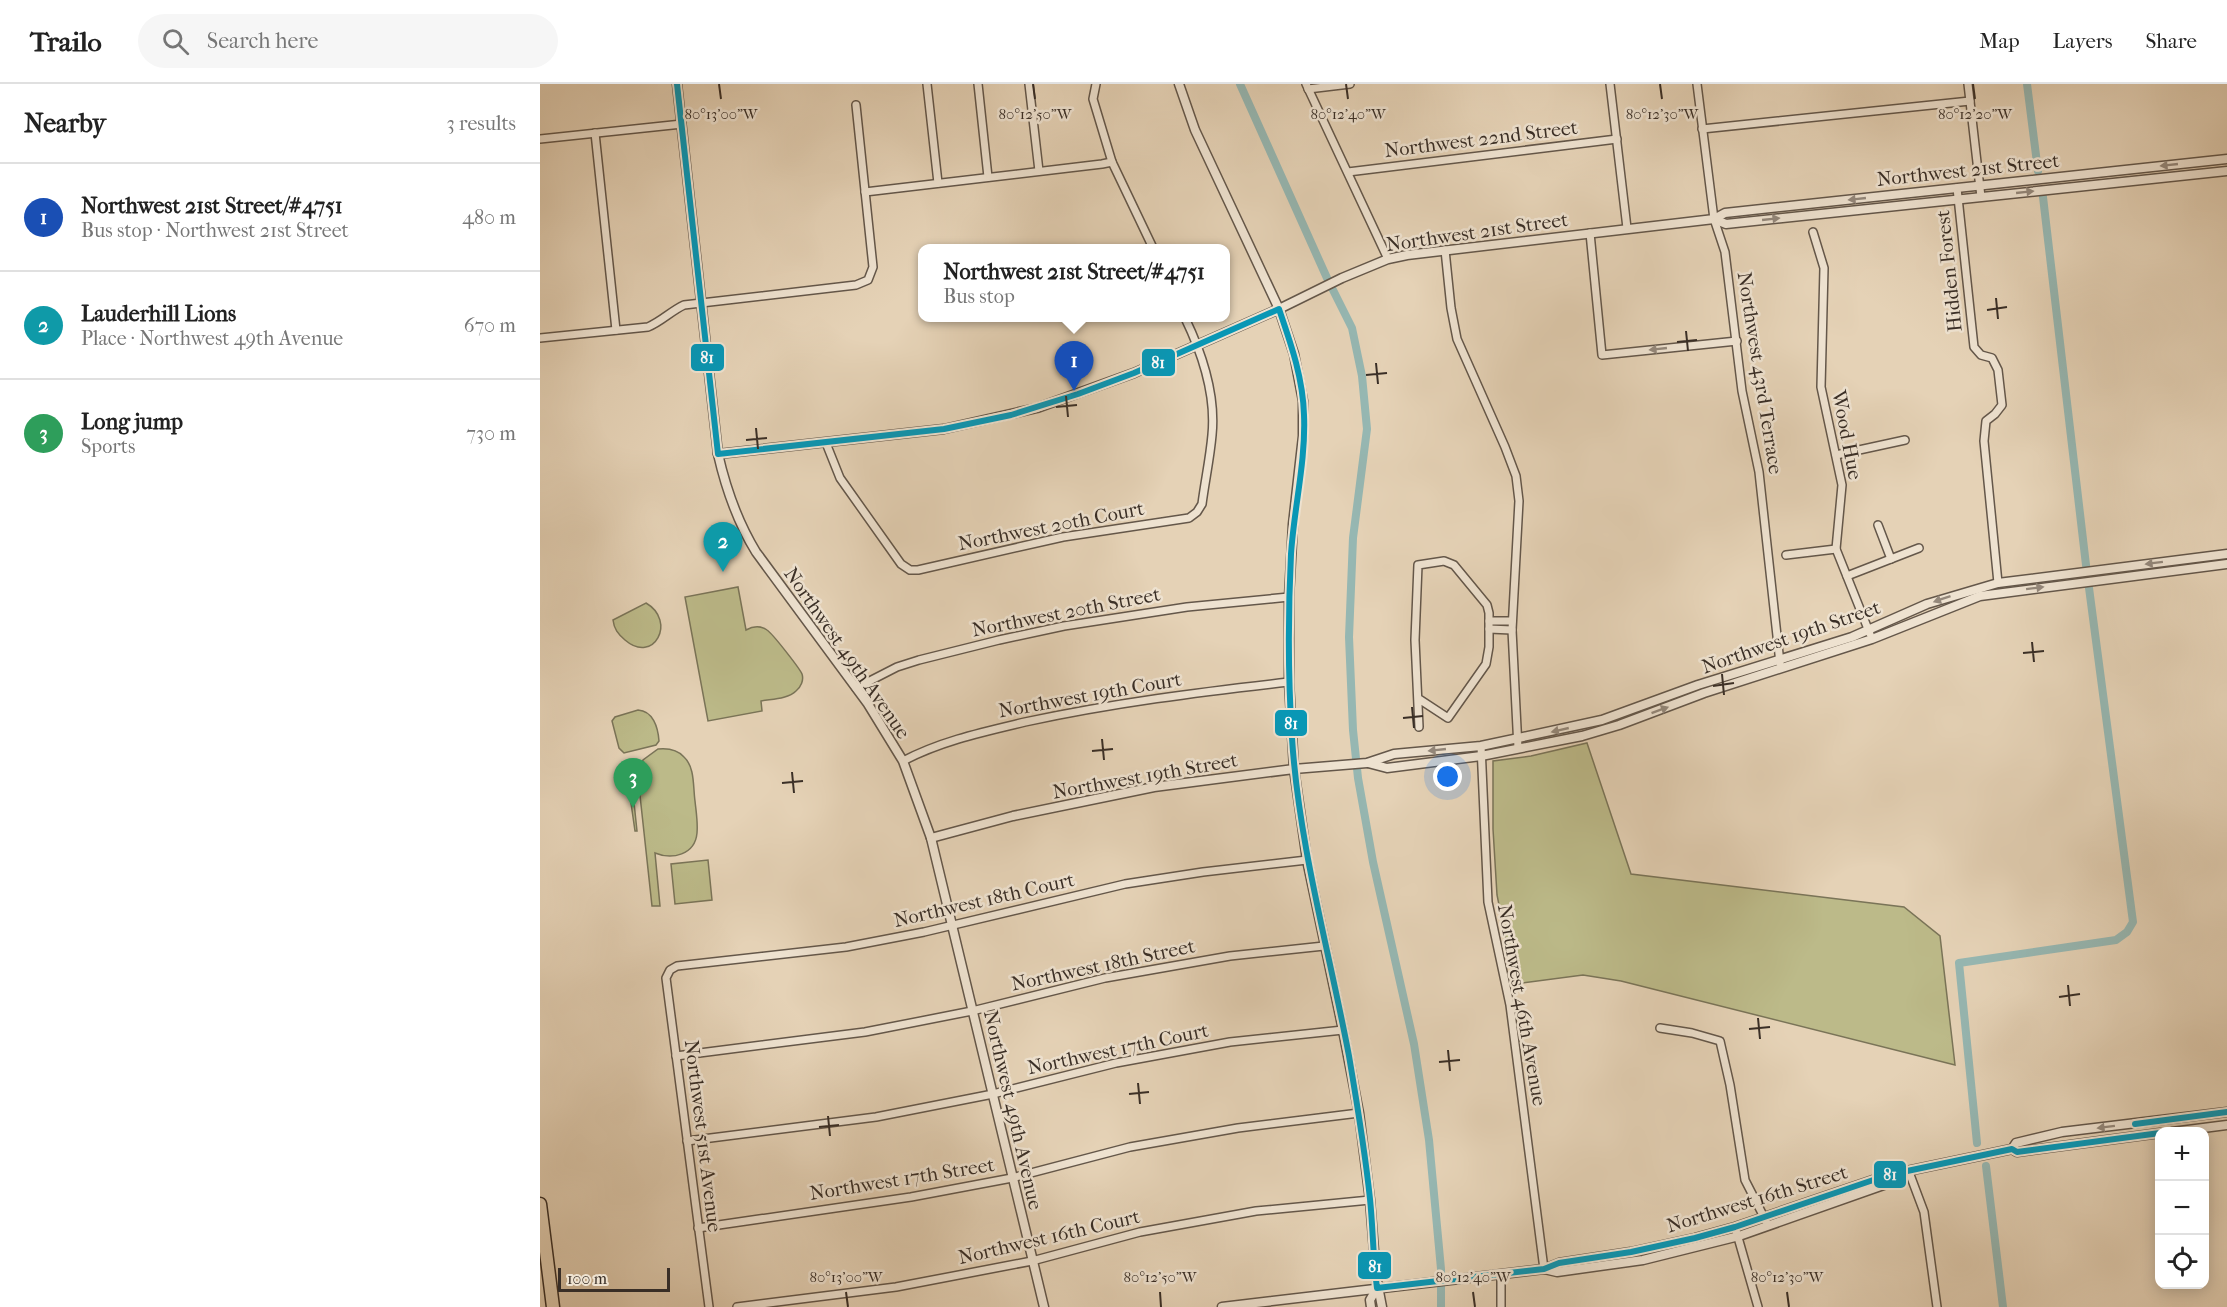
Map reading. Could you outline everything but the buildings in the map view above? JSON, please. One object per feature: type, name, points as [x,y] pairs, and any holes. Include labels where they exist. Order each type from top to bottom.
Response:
[{"type":"highway","points":[[540,1204],[553,1307]]},
{"type":"street","name":"Northwest 49th Avenue","points":[[677,84],[718,454],[727,492],[746,536],[781,588],[856,688],[903,761],[931,838],[1044,1307]]},
{"type":"street","points":[[927,84],[938,183]]},
{"type":"street","points":[[978,84],[988,177]]},
{"type":"street","points":[[1029,84],[1039,171]]},
{"type":"street","points":[[1096,84],[1093,99],[1112,162],[1151,244]]},
{"type":"street","points":[[1179,84],[1195,130],[1279,309],[1294,354],[1303,401],[1303,436],[1293,524],[1289,597],[1289,682],[1294,769],[1307,860],[1359,1113],[1370,1200],[1377,1288],[1382,1299],[1382,1307]]},
{"type":"street","points":[[1350,84],[1307,86],[1388,259]]},
{"type":"street","points":[[1610,84],[1628,228]]},
{"type":"street","name":"Northwest 43rd Terrace","points":[[1697,84],[1714,219],[1725,252],[1742,391],[1759,472],[1781,665]]},
{"type":"street","points":[[1968,84],[1982,197]]},
{"type":"street","points":[[1702,129],[1970,101]]},
{"type":"street","points":[[540,338],[648,327],[660,322],[673,310],[684,305],[856,285],[868,280],[873,267],[856,105]]},
{"type":"street","points":[[540,139],[681,124]]},
{"type":"street","points":[[595,133],[616,330]]},
{"type":"street","name":"Northwest 22nd Street","points":[[1348,172],[1617,139]]},
{"type":"street","name":"Northwest 21st Street","points":[[718,454],[962,426],[1037,408],[1134,373],[1388,259],[1445,250],[1714,219],[1725,213],[2227,159]]},
{"type":"street","points":[[865,192],[1112,162]]},
{"type":"street","name":"Northwest 21st Street","points":[[1714,219],[1726,224],[2227,171]]},
{"type":"street","name":"Hidden Forest","points":[[1957,188],[1974,347],[1981,356],[1992,358],[1998,370],[2002,405],[1986,421],[1983,441],[1998,583]]},
{"type":"street","name":"Wood Hue","points":[[1813,232],[1824,267],[1820,375],[1842,485],[1836,549],[1870,635]]},
{"type":"street","name":"Northwest 21st Street","points":[[1590,233],[1602,356],[1737,341]]},
{"type":"street","points":[[1445,250],[1451,308],[1458,339],[1516,476],[1519,501],[1512,630],[1518,744]]},
{"type":"street","points":[[1187,322],[1198,345]]},
{"type":"street","name":"Northwest 20th Court","points":[[826,443],[840,478],[901,564],[910,570],[1063,537],[1189,518],[1202,504],[1212,433],[1211,398],[1198,345]]},
{"type":"street","points":[[1836,455],[1905,441]]},
{"type":"street","points":[[1878,525],[1891,559]]},
{"type":"street","name":"Northwest 19th Street","points":[[1847,576],[1919,548]]},
{"type":"street","points":[[1786,555],[1836,549]]},
{"type":"street","name":"Northwest 19th Street","points":[[1870,635],[1927,604],[1998,583],[2227,554]]},
{"type":"street","points":[[1419,699],[1448,718],[1486,664],[1489,647],[1487,606],[1454,565],[1444,561],[1418,565],[1415,640],[1419,727]]},
{"type":"street","name":"Northwest 19th Street","points":[[931,838],[1013,816],[1154,787],[1294,769],[1367,763],[1394,754],[1518,744],[1582,736],[1698,686],[1781,665],[1980,596],[2227,564]]},
{"type":"street","name":"Northwest 20th Street","points":[[856,688],[897,667],[999,639],[1064,626],[1187,607],[1289,597]]},
{"type":"street","points":[[1489,621],[1512,621]]},
{"type":"street","points":[[1489,629],[1512,630]]},
{"type":"street","name":"Northwest 19th Court","points":[[903,761],[931,747],[997,729],[1087,709],[1163,696],[1289,682]]},
{"type":"street","name":"Northwest 19th Street","points":[[1367,763],[1387,768],[1481,756],[1518,744]]},
{"type":"street","name":"Northwest 46th Avenue","points":[[1481,746],[1488,902],[1510,1005],[1544,1269]]},
{"type":"street","name":"Northwest 18th Court","points":[[670,970],[677,966],[846,947],[1125,884],[1307,860]]},
{"type":"street","name":"Northwest 18th Street","points":[[676,1056],[865,1032],[972,1011],[1105,978],[1230,956],[1324,946]]},
{"type":"street","name":"Northwest 51st Avenue","points":[[670,970],[666,978],[709,1307]]},
{"type":"street","points":[[1660,1028],[1692,1033],[1720,1041],[1730,1085],[1745,1180],[1766,1222]]},
{"type":"street","name":"Northwest 17th Court","points":[[687,1141],[876,1117],[993,1094],[1139,1058],[1230,1042],[1343,1030]]},
{"type":"street","name":"Northwest 17th Street","points":[[698,1227],[911,1197],[1012,1178],[1130,1148],[1238,1128],[1359,1113]]},
{"type":"street","name":"Northwest 16th Street","points":[[2189,1127],[2227,1118]]},
{"type":"street","name":"Northwest 16th Street","points":[[2012,1149],[2016,1143],[2060,1132],[2227,1118]]},
{"type":"street","name":"Northwest 16th Street","points":[[1222,1307],[1544,1269],[1559,1263],[1737,1232],[1888,1175],[2012,1149],[2017,1152],[2155,1134]]},
{"type":"street","points":[[1908,1172],[1924,1212],[1937,1307]]},
{"type":"street","name":"Northwest 16th Court","points":[[736,1307],[896,1287],[1032,1261],[1140,1232],[1256,1211],[1370,1200]]},
{"type":"street","points":[[1737,1232],[1758,1307]]},
{"type":"street","points":[[1501,1274],[1501,1307]]},
{"type":"street","points":[[1371,1307],[1370,1300],[1377,1288]]},
{"type":"shaded area","points":[[738,587],[746,630],[759,627],[770,633],[800,671],[803,676],[802,681],[798,689],[789,696],[761,701],[762,711],[708,721],[685,597]]},
{"type":"shaded area","points":[[646,603],[655,611],[660,620],[661,629],[653,644],[645,647],[635,646],[618,633],[613,620]]},
{"type":"shaded area","points":[[638,710],[647,713],[654,721],[659,741],[656,745],[624,753],[619,748],[612,721],[615,717]]},
{"type":"shaded area","points":[[1587,743],[1631,874],[1904,907],[1940,936],[1955,1065],[1621,981],[1583,975],[1515,984],[1497,895],[1493,829],[1493,761],[1531,756]]},
{"type":"shaded area","points":[[658,749],[678,752],[688,761],[693,778],[697,829],[692,846],[682,854],[668,856],[655,853],[660,906],[652,906],[638,777],[643,760]]},
{"type":"shaded area","points":[[631,774],[637,831],[635,831],[627,775]]},
{"type":"shaded area","points":[[708,860],[712,900],[675,904],[671,864]]},
{"type":"waterway","points":[[1240,84],[1327,278],[1352,328],[1362,376],[1367,429],[1353,538],[1349,637],[1353,730],[1358,778],[1373,862],[1414,1044],[1429,1140],[1441,1269],[1441,1307]]},
{"type":"waterway","points":[[2027,84],[2038,171]]},
{"type":"waterway","points":[[1977,1143],[1959,963],[2116,940],[2127,932],[2133,922],[2086,565],[2043,197]]},
{"type":"waterway","points":[[1986,1166],[2003,1307]]},
{"type":"transit line","name":"81","points":[[677,84],[718,454],[944,429],[1011,415],[1134,373],[1279,309],[1299,374],[1304,415],[1302,467],[1291,554],[1289,600],[1290,692],[1296,778],[1308,858],[1358,1109],[1370,1199],[1377,1288],[1544,1269],[1559,1263],[1631,1252],[1735,1227],[1888,1175],[2012,1149],[2017,1152],[2155,1134]]},
{"type":"transit line","name":"81","points":[[2135,1124],[2227,1112]]},
{"type":"place","name":"Northwest 21st Street/#4751","points":[[1074,391]]},
{"type":"place","name":"Lauderhill Lions","points":[[723,572]]},
{"type":"place","name":"Long jump","points":[[633,808]]}]
